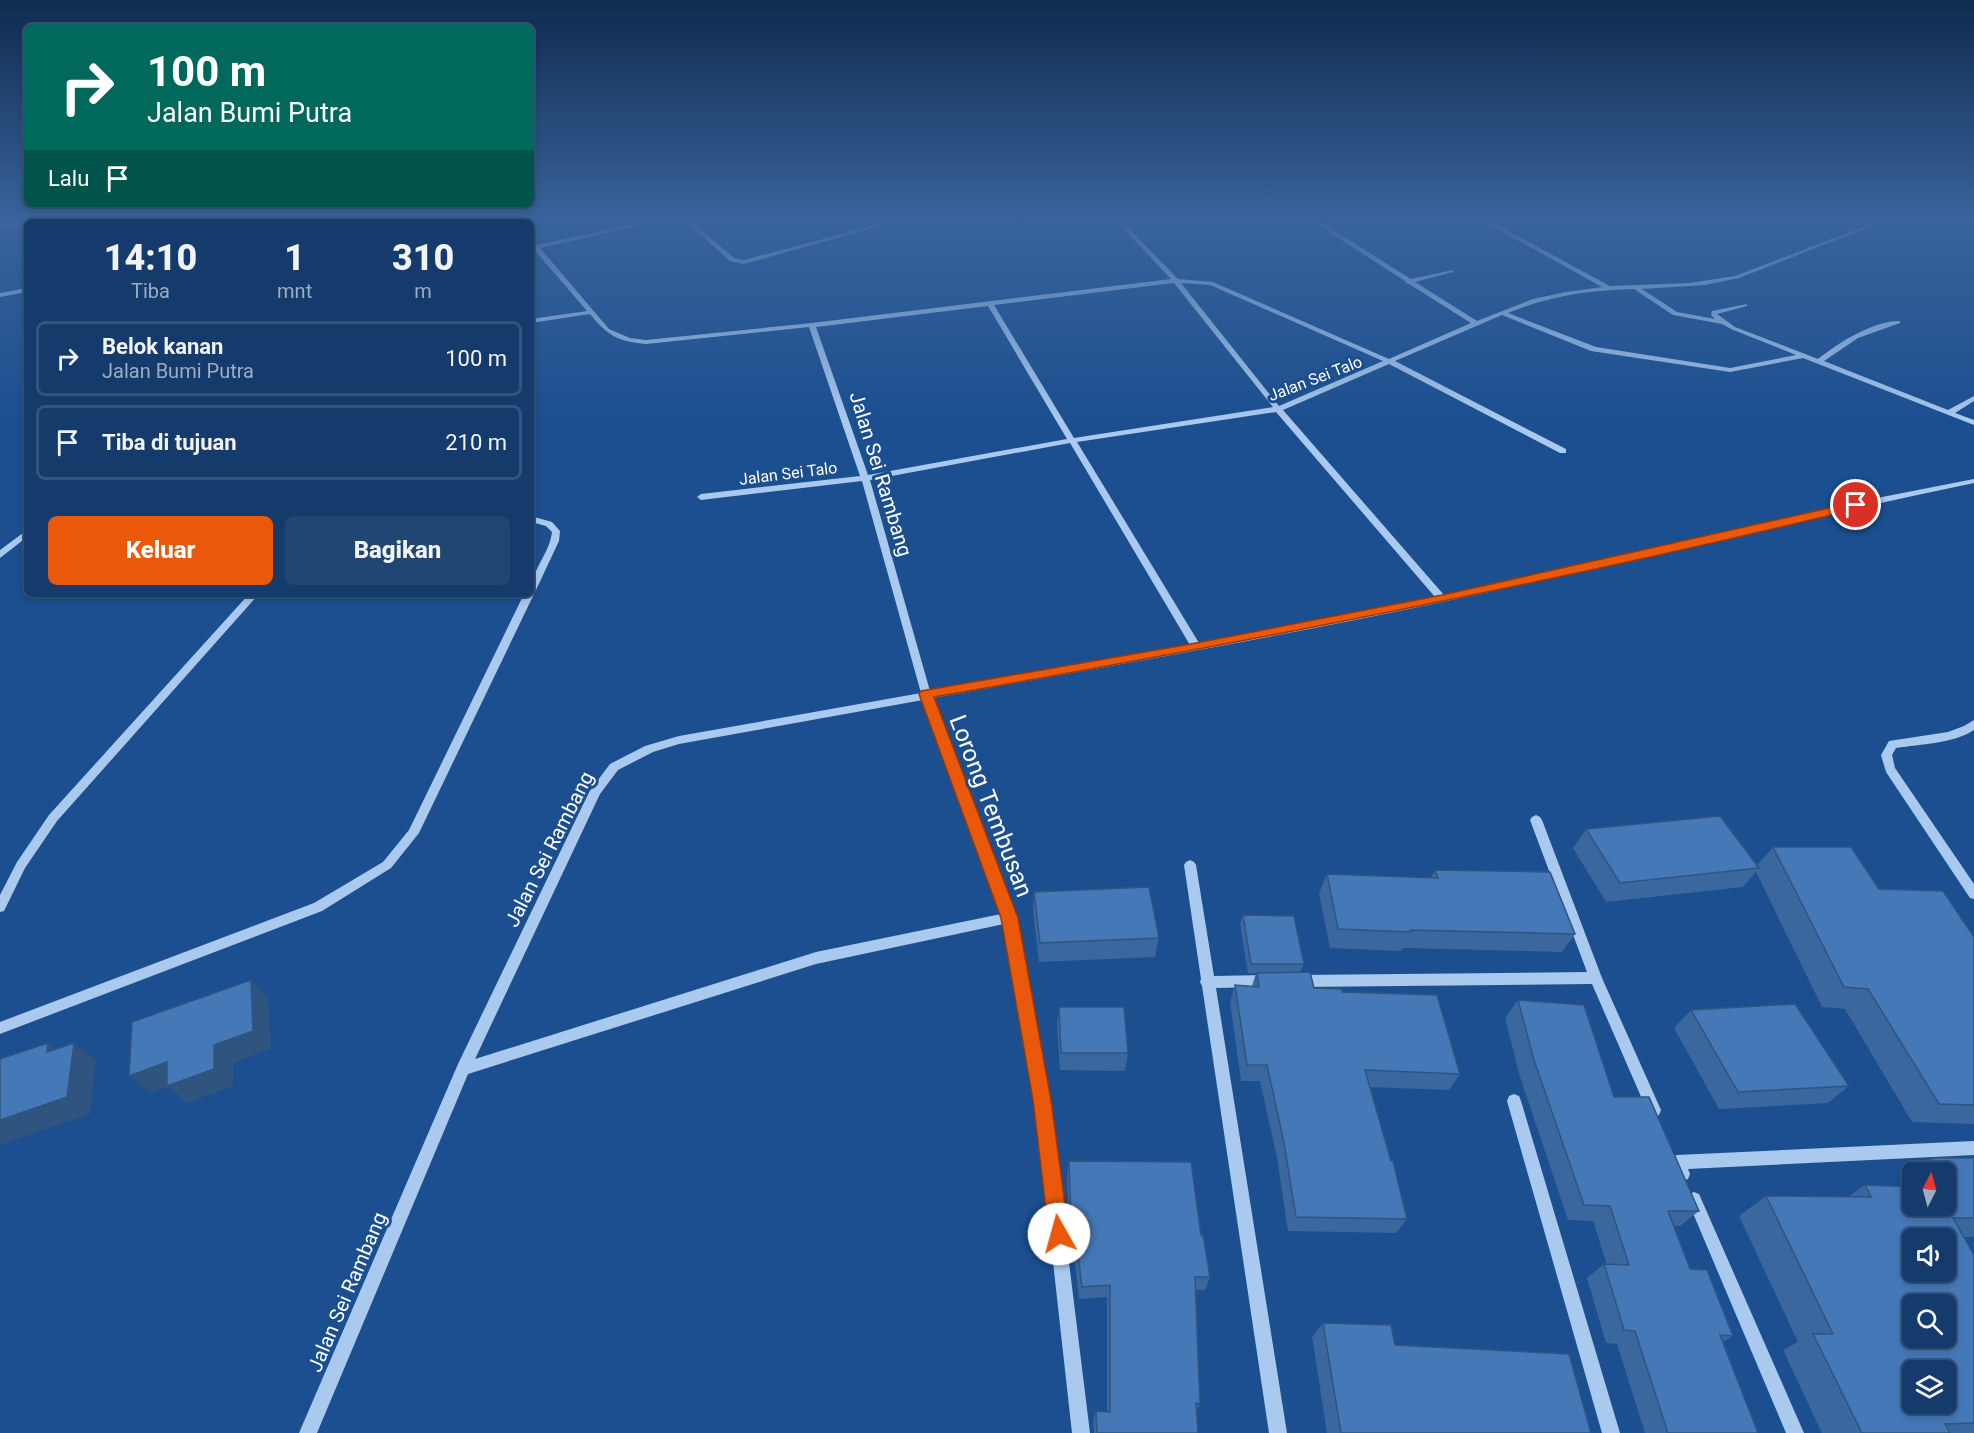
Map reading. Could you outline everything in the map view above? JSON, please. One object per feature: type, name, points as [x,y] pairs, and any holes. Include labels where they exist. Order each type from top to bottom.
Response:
[{"type":"street","points":[[570,288],[607,330],[617,336],[646,342],[812,325],[1119,288]]},
{"type":"street","points":[[1180,288],[1278,409],[1442,599]]},
{"type":"street","points":[[1221,288],[1391,362],[1563,451]]},
{"type":"street","points":[[1418,288],[1477,324]]},
{"type":"street","name":"Jalan Sei Talo","points":[[701,497],[865,478],[1074,440],[1278,409],[1525,303],[1560,293],[1609,288],[1642,288]]},
{"type":"street","points":[[1637,288],[1675,314],[1721,322],[1974,423]]},
{"type":"street","points":[[0,295],[24,291]]},
{"type":"street","points":[[990,304],[1074,440],[1196,647]]},
{"type":"street","points":[[1721,322],[1716,318],[1714,312],[1745,304]]},
{"type":"street","points":[[534,321],[591,312]]},
{"type":"street","points":[[1503,313],[1594,349],[1730,370],[1804,356]]},
{"type":"street","points":[[1818,362],[1842,342],[1855,335],[1898,322]]},
{"type":"street","name":"Jalan Sei Rambang","points":[[308,1433],[463,1069],[595,792],[614,767],[649,749],[679,740],[926,694],[865,478],[812,325]]},
{"type":"street","points":[[1949,414],[1974,398]]},
{"type":"street","points":[[926,694],[1196,647],[1442,599],[1877,501],[1973,482]]},
{"type":"street","points":[[534,520],[549,524],[556,531],[555,541],[534,584]]},
{"type":"street","points":[[0,555],[24,535]]},
{"type":"street","points":[[0,908],[21,865],[53,818],[251,597]]},
{"type":"street","points":[[0,1028],[318,907],[387,864],[413,833],[528,597]]},
{"type":"street","name":"Lorong Tembusan","points":[[926,694],[1010,918],[1042,1100],[1081,1433]]},
{"type":"street","points":[[1974,724],[1970,730],[1958,734],[1893,744],[1887,749],[1885,759],[1974,894]]},
{"type":"street","points":[[1536,820],[1596,978],[1658,1119]]},
{"type":"street","points":[[1190,865],[1206,982],[1278,1433]]},
{"type":"street","points":[[463,1069],[816,958],[1010,918]]},
{"type":"street","points":[[1206,982],[1596,978]]},
{"type":"street","points":[[1514,1101],[1611,1433]]},
{"type":"street","points":[[1795,1433],[1675,1157],[1974,1148]]},
{"type":"building","points":[[1720,816],[1759,868],[1620,883],[1586,829]]},
{"type":"building","points":[[1773,847],[1851,847],[1879,889],[1943,891],[1974,937],[1974,1105],[1939,1104],[1868,989],[1844,987]]},
{"type":"building","points":[[1435,870],[1550,872],[1575,934],[1338,929],[1327,874],[1438,878]]},
{"type":"building","points":[[1149,887],[1159,938],[1040,943],[1034,892]]},
{"type":"building","points":[[1243,915],[1294,916],[1304,964],[1251,964]]},
{"type":"building","points":[[1310,972],[1314,988],[1342,989],[1342,992],[1437,995],[1460,1074],[1365,1070],[1391,1161],[1393,1161],[1407,1219],[1296,1217],[1284,1143],[1267,1065],[1247,1065],[1235,985],[1259,987],[1257,973]]},
{"type":"building","points":[[251,980],[253,1031],[214,1045],[214,1069],[167,1086],[167,1062],[129,1076],[132,1022]]},
{"type":"building","points":[[1518,1000],[1584,1005],[1614,1097],[1649,1097],[1699,1211],[1668,1211],[1690,1269],[1707,1270],[1733,1336],[1720,1335],[1758,1433],[1668,1433],[1635,1331],[1624,1330],[1604,1264],[1629,1265],[1610,1206],[1584,1205],[1534,1060]]},
{"type":"building","points":[[1795,1004],[1849,1086],[1738,1092],[1691,1010]]},
{"type":"building","points":[[1059,1007],[1124,1007],[1128,1053],[1061,1053]]},
{"type":"building","points":[[48,1043],[47,1052],[74,1043],[67,1097],[0,1120],[0,1059]]},
{"type":"building","points":[[1932,1158],[1974,1158],[1974,1218],[1953,1218],[1974,1255],[1974,1423],[1945,1424],[1950,1433],[1862,1433],[1813,1334],[1833,1334],[1766,1196],[1871,1197],[1865,1185],[1902,1187],[1902,1216],[1956,1216],[1956,1162],[1934,1162]]},
{"type":"building","points":[[1069,1161],[1191,1162],[1201,1235],[1203,1235],[1210,1277],[1195,1277],[1200,1404],[1196,1403],[1198,1433],[1097,1433],[1096,1411],[1110,1412],[1110,1285],[1082,1287],[1074,1222],[1071,1222]]},
{"type":"building","points":[[1323,1323],[1391,1325],[1395,1345],[1569,1354],[1591,1433],[1341,1433]]},
{"type":"route","points":[[1059,1234],[1042,1100],[1010,918],[926,694],[1196,647],[1442,599],[1856,505]]}]
